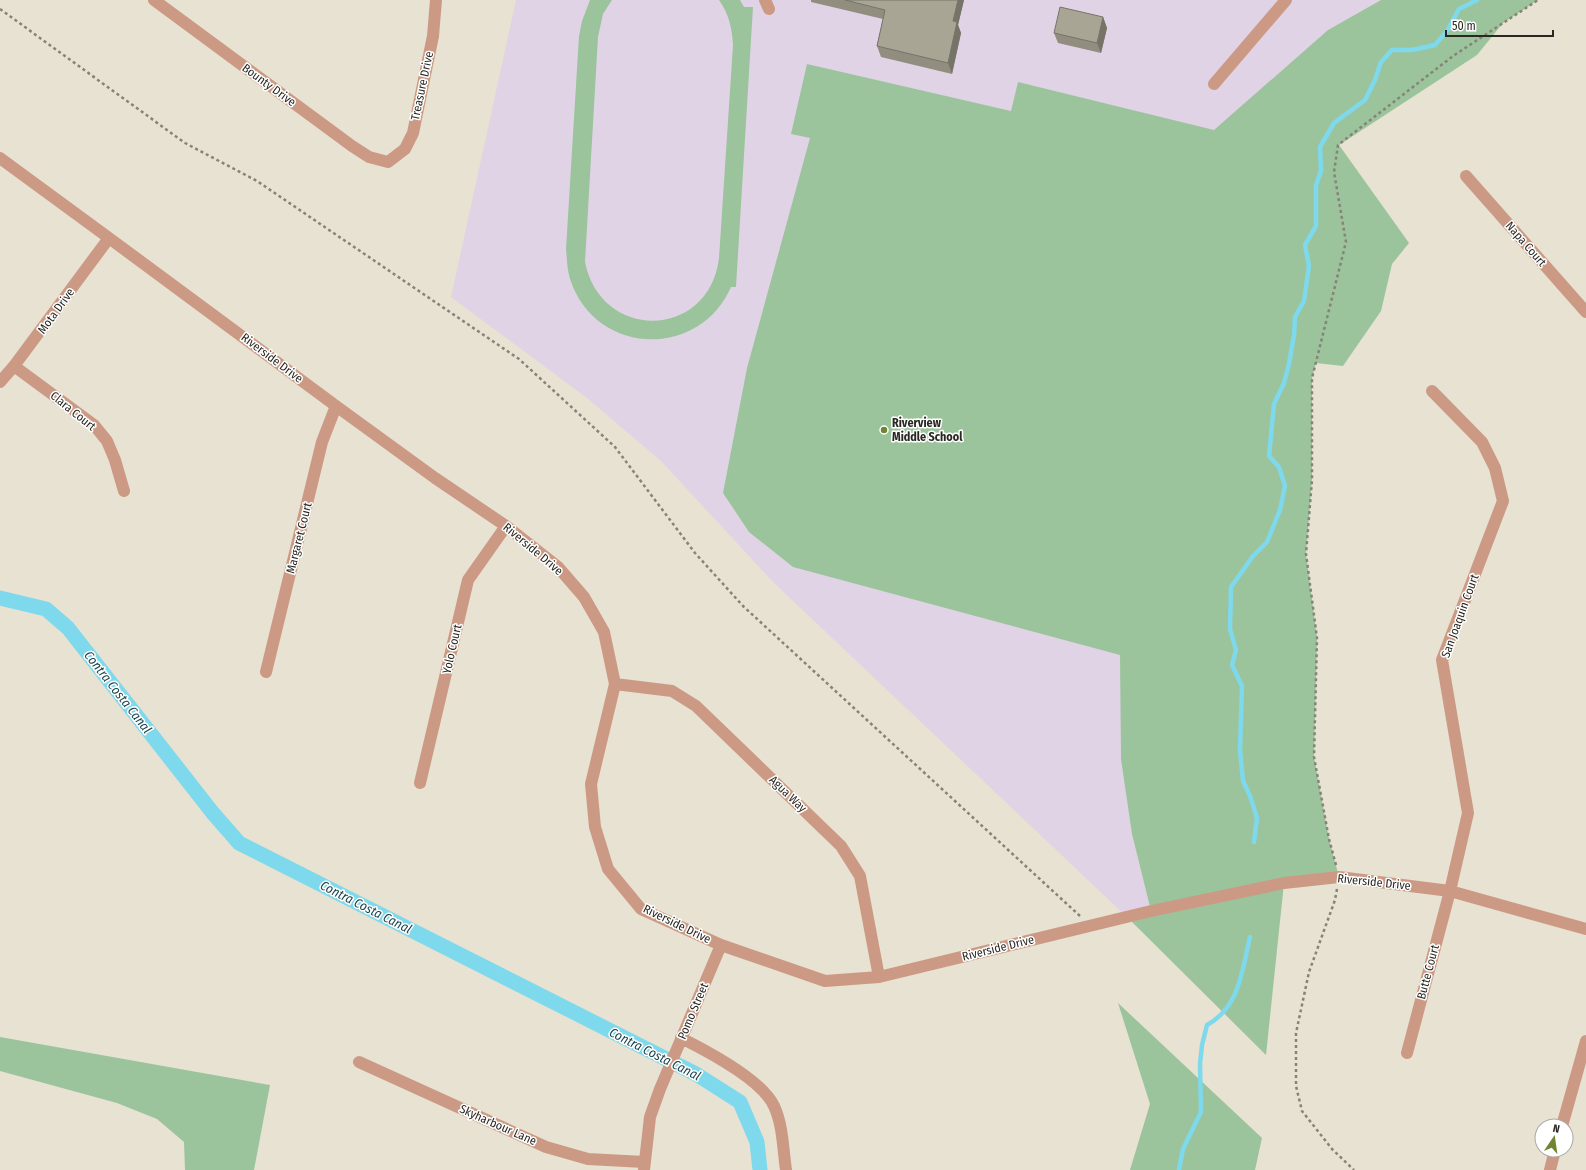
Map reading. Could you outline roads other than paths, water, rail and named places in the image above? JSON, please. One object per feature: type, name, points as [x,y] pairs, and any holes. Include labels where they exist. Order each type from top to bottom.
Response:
[{"type":"street","name":"Bounty Drive","points":[[154,0],[352,146],[369,157],[388,162]]},
{"type":"street","name":"Treasure Drive","points":[[388,162],[405,149],[413,133],[433,36],[436,0]]},
{"type":"street","points":[[1214,84],[1286,0]]},
{"type":"street","name":"Riverside Drive","points":[[0,158],[336,406],[435,478],[506,526],[558,568],[584,597],[604,632],[615,684],[591,784],[594,827],[608,869],[641,909],[721,945],[825,981],[880,977],[1151,911],[1284,882],[1339,877],[1450,891],[1586,929]]},
{"type":"street","name":"Napa Court","points":[[1466,176],[1586,312]]},
{"type":"street","name":"Mota Drive","points":[[0,382],[14,366],[109,238]]},
{"type":"street","name":"Clara Court","points":[[14,366],[94,426],[107,441],[115,460],[124,491]]},
{"type":"street","name":"San Joaquin Court","points":[[1432,391],[1482,442],[1495,468],[1503,501],[1442,660],[1468,813],[1450,891]]},
{"type":"street","name":"Margaret Court","points":[[266,672],[322,442],[336,406]]},
{"type":"street","name":"Yolo Court","points":[[420,783],[468,580],[506,526]]},
{"type":"street","name":"Agua Way","points":[[615,684],[672,692],[696,706],[841,846],[860,876],[880,977]]},
{"type":"street","name":"Butte Court","points":[[1407,1053],[1450,891]]},
{"type":"street","name":"Pomo Street","points":[[644,1166],[650,1117],[681,1038],[721,945]]},
{"type":"street","points":[[681,1038],[717,1056],[758,1087],[774,1106],[780,1125],[786,1170]]},
{"type":"street","points":[[1564,1118],[1586,1041]]},
{"type":"street","name":"Skyharbour Lane","points":[[359,1062],[546,1147],[588,1159],[644,1166]]},
{"type":"street","points":[[1550,1170],[1553,1158]]},
{"type":"waterway","points":[[1254,842],[1257,818],[1250,796],[1243,781],[1240,750],[1242,686],[1232,665],[1236,650],[1230,629],[1231,587],[1253,556],[1267,542],[1280,510],[1285,486],[1279,467],[1269,456],[1274,404],[1284,383],[1289,364],[1294,335],[1295,317],[1304,301],[1309,266],[1305,245],[1316,226],[1316,185],[1321,171],[1320,147],[1334,123],[1365,100],[1375,80],[1381,62],[1392,50],[1412,50],[1435,45],[1447,31],[1459,9],[1477,0]]},
{"type":"waterway","name":"Contra Costa Canal","points":[[0,598],[46,609],[68,628],[212,812],[239,843],[696,1074],[740,1102],[757,1142],[760,1170]]},
{"type":"waterway","points":[[1179,1170],[1183,1149],[1201,1112],[1200,1064],[1202,1045],[1207,1025],[1227,1008],[1233,998],[1242,975],[1250,937]]},
{"type":"place","name":"Riverview Middle School","points":[[884,430]]}]
